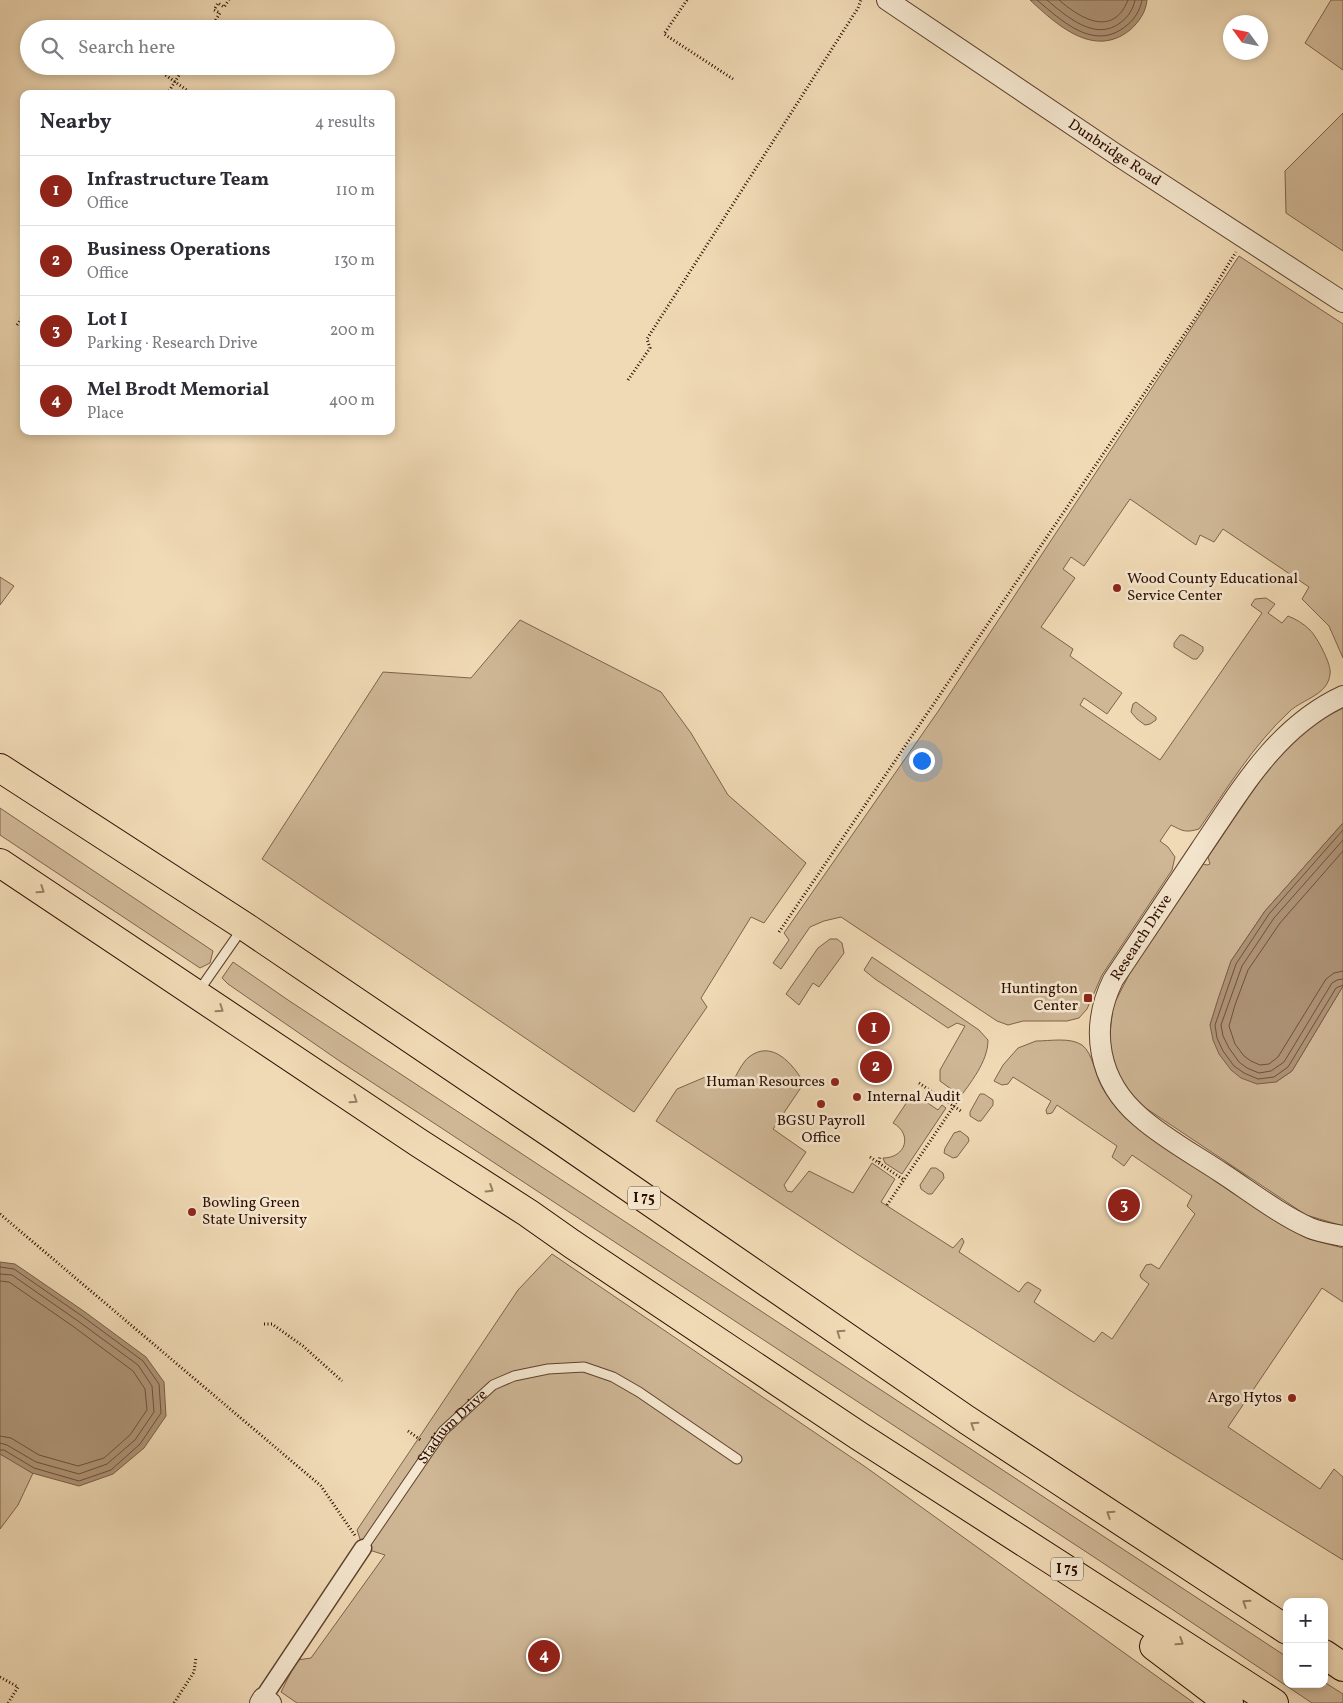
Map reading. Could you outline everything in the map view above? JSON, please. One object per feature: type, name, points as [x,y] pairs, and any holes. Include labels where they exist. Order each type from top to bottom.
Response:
[{"type":"highway","name":"I 75","points":[[0,768],[244,926],[556,1137],[967,1420],[1283,1627]]},
{"type":"highway","name":"I 75","points":[[0,863],[860,1436],[1274,1703]]},
{"type":"highway","points":[[860,1436],[1126,1625],[1229,1703]]},
{"type":"highway","points":[[1328,1657],[1343,1667]]},
{"type":"street","name":"Dunbridge Road","points":[[887,0],[1117,155],[1343,302]]},
{"type":"street","name":"Research Drive","points":[[1343,696],[1328,702],[1296,725],[1257,766],[1113,980],[1108,990],[1099,1024],[1100,1048],[1106,1070],[1117,1091],[1140,1118],[1283,1213],[1310,1228],[1343,1236]]},
{"type":"street","name":"Stadium Drive","points":[[265,1701],[363,1548]]},
{"type":"lane","points":[[197,994],[244,926]]},
{"type":"lane","name":"Stadium Drive","points":[[363,1548],[443,1430],[493,1385],[514,1376],[548,1369],[584,1367],[613,1377],[639,1392],[737,1459]]},
{"type":"path","points":[[216,20],[220,13],[214,10],[218,3],[224,7],[229,0]]},
{"type":"path","points":[[687,0],[664,34],[733,79]]},
{"type":"path","points":[[628,380],[650,348],[647,339],[858,8],[860,0]]},
{"type":"path","points":[[165,75],[188,90]]},
{"type":"path","points":[[170,90],[179,75]]},
{"type":"path","points":[[779,932],[1194,320],[1245,238]]},
{"type":"path","points":[[17,325],[20,320]]},
{"type":"path","points":[[919,1083],[961,1111]]},
{"type":"path","points":[[887,1205],[958,1100]]},
{"type":"path","points":[[870,1156],[904,1180]]},
{"type":"path","points":[[879,1162],[880,1157]]},
{"type":"path","points":[[0,1214],[321,1486],[363,1548]]},
{"type":"path","points":[[264,1324],[272,1324],[303,1346],[342,1381]]},
{"type":"path","points":[[408,1431],[431,1448]]},
{"type":"path","points":[[174,1703],[194,1672],[196,1657]]},
{"type":"path","points":[[0,1677],[18,1687],[8,1703]]},
{"type":"shaded area","points":[[1331,0],[1343,0],[1343,70],[1305,43]]},
{"type":"shaded area","points":[[1343,113],[1343,251],[1286,213],[1285,171]]},
{"type":"shaded area","points":[[1239,256],[1343,324],[1343,658],[1329,626],[1302,599],[1309,587],[1223,529],[1214,542],[1200,535],[1196,545],[1130,499],[1084,566],[1071,557],[1063,569],[1075,578],[1041,627],[1073,649],[1070,656],[1122,693],[1107,714],[1084,698],[1080,705],[1160,760],[1262,613],[1251,605],[1255,599],[1266,598],[1275,604],[1268,613],[1282,623],[1288,616],[1303,624],[1313,634],[1329,664],[1330,674],[1325,687],[1290,711],[1264,738],[1199,829],[1184,831],[1171,825],[1160,841],[1168,847],[1175,857],[1172,870],[1102,975],[1087,1009],[1079,1018],[1067,1021],[1023,1021],[1008,1025],[997,1021],[841,917],[810,927],[781,969],[773,963],[789,940],[784,933],[939,710]]},
{"type":"shaded area","points":[[0,577],[14,586],[0,605]]},
{"type":"shaded area","points":[[520,620],[661,692],[691,733],[728,795],[806,863],[764,923],[751,917],[701,998],[707,1007],[634,1112],[262,859],[383,672],[471,678]]},
{"type":"shaded area","points":[[1180,635],[1203,647],[1203,651],[1197,659],[1193,659],[1174,647],[1174,643]]},
{"type":"shaded area","points":[[1136,702],[1156,717],[1156,720],[1145,725],[1137,719],[1131,712],[1133,704]]},
{"type":"shaded area","points":[[1343,708],[1343,823],[1265,911],[1231,961],[1210,1025],[1276,1082],[1292,1071],[1343,986],[1343,1226],[1306,1215],[1138,1103],[1118,1076],[1109,1043],[1113,1006],[1133,967],[1203,864],[1210,864],[1208,857],[1283,747],[1317,721]]},
{"type":"shaded area","points":[[0,808],[213,951],[210,963],[200,968],[0,835]]},
{"type":"shaded area","points":[[830,939],[837,939],[842,943],[844,953],[819,987],[813,983],[799,1005],[786,994],[818,948]]},
{"type":"shaded area","points":[[872,957],[979,1030],[988,1040],[982,1064],[958,1100],[948,1095],[951,1089],[940,1081],[940,1070],[965,1026],[957,1023],[948,1028],[875,979],[864,970]]},
{"type":"shaded area","points":[[233,962],[1283,1654],[1283,1684],[1103,1563],[341,1062],[222,978]]},
{"type":"shaded area","points":[[1066,1040],[1082,1045],[1089,1053],[1105,1093],[1135,1126],[1282,1225],[1309,1239],[1343,1248],[1343,1302],[1322,1288],[1228,1427],[1320,1489],[1334,1469],[1343,1477],[1343,1560],[1069,1390],[857,1254],[656,1121],[677,1089],[710,1075],[730,1087],[746,1059],[758,1052],[774,1052],[794,1068],[804,1083],[773,1129],[806,1152],[784,1185],[787,1191],[792,1192],[809,1171],[853,1193],[872,1163],[895,1179],[881,1202],[953,1248],[962,1238],[964,1242],[959,1252],[1019,1292],[1028,1282],[1041,1290],[1034,1302],[1094,1342],[1102,1332],[1112,1339],[1149,1284],[1140,1275],[1146,1265],[1151,1264],[1159,1269],[1195,1214],[1187,1206],[1192,1196],[1132,1155],[1124,1166],[1112,1157],[1117,1146],[1057,1105],[1052,1113],[1047,1114],[1046,1110],[1051,1101],[1013,1077],[1008,1084],[1002,1085],[994,1081],[1003,1065],[1018,1048],[1036,1041]]},
{"type":"shaded area","points":[[913,1093],[938,1110],[942,1105],[946,1108],[902,1174],[885,1163],[883,1158],[891,1157],[902,1150],[905,1139],[903,1133],[893,1123]]},
{"type":"shaded area","points":[[980,1094],[984,1094],[993,1100],[993,1105],[981,1121],[978,1121],[970,1116],[970,1112]]},
{"type":"shaded area","points":[[960,1131],[968,1137],[969,1141],[957,1157],[953,1158],[944,1153],[945,1148],[954,1133]]},
{"type":"shaded area","points":[[931,1168],[936,1168],[943,1173],[944,1178],[932,1194],[928,1194],[921,1189],[920,1185]]},
{"type":"shaded area","points":[[552,1254],[867,1468],[1194,1703],[297,1703],[281,1692],[297,1660],[311,1658],[385,1555],[363,1548],[357,1530],[518,1290]]},
{"type":"shaded area","points":[[0,1453],[33,1473],[18,1505],[0,1529]]},
{"type":"shaded area","points":[[1328,1685],[1343,1694],[1343,1703],[1312,1703],[1290,1688],[1328,1688]]},
{"type":"water","points":[[1030,0],[1147,0],[1142,16],[1130,30],[1116,38],[1103,41],[1090,40],[1064,28]]},
{"type":"water","points":[[1343,823],[1343,986],[1292,1071],[1276,1082],[1257,1084],[1241,1078],[1231,1070],[1219,1054],[1213,1040],[1210,1025],[1218,999],[1231,961],[1265,911]]},
{"type":"water","points":[[0,1262],[15,1264],[85,1312],[146,1357],[164,1382],[166,1416],[144,1448],[113,1474],[79,1486],[32,1473],[0,1454]]},
{"type":"place","name":"Wood County Educational Service Center","points":[[1117,588]]},
{"type":"place","name":"Huntington Center","points":[[1088,998]]},
{"type":"place","name":"Infrastructure Team","points":[[874,1028]]},
{"type":"place","name":"Business Operations","points":[[876,1067]]},
{"type":"place","name":"Human Resources","points":[[835,1082]]},
{"type":"place","name":"Internal Audit","points":[[857,1097]]},
{"type":"place","name":"BGSU Payroll Office","points":[[821,1104]]},
{"type":"place","name":"Lot I","points":[[1124,1205]]},
{"type":"place","name":"Bowling Green State University","points":[[192,1212]]},
{"type":"place","name":"Argo Hytos","points":[[1292,1398]]},
{"type":"place","name":"Mel Brodt Memorial","points":[[544,1656]]}]
